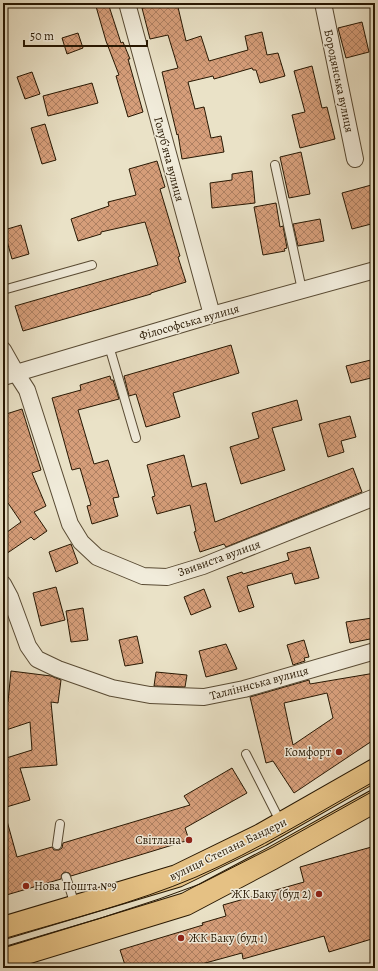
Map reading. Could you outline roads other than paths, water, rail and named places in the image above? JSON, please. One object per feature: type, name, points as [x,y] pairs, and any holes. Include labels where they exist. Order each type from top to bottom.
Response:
[{"type":"main road","name":"вулиця Степана Бандери","points":[[3,927],[177,876],[261,835],[375,770]]},
{"type":"main road","points":[[3,960],[186,904],[375,801]]},
{"type":"street","name":"Голубʼяча вулиця","points":[[128,3],[212,315]]},
{"type":"street","name":"Бородянська вулиця","points":[[323,3],[356,159]]},
{"type":"street","name":"Філософська вулиця","points":[[9,375],[212,315],[375,270]]},
{"type":"street","name":"Звивиста вулиця","points":[[3,350],[9,375],[27,390],[70,524],[81,542],[97,557],[143,576],[167,577],[203,566],[375,497]]},
{"type":"street","name":"Талліннська вулиця","points":[[3,584],[10,597],[28,646],[37,659],[112,688],[150,695],[204,698],[244,689],[375,652]]},
{"type":"lane","points":[[274,165],[302,290]]},
{"type":"lane","points":[[3,290],[92,265]]},
{"type":"lane","points":[[109,346],[136,438]]},
{"type":"lane","points":[[246,754],[281,823]]},
{"type":"lane","points":[[57,845],[60,824]]},
{"type":"lane","points":[[66,877],[75,907]]},
{"type":"tram line","points":[[3,939],[125,903],[196,877],[242,855],[375,781]]},
{"type":"tram line","points":[[3,947],[101,918],[200,884],[273,847],[375,790]]},
{"type":"place","name":"Комфорт","points":[[339,752]]},
{"type":"place","name":"Світлана","points":[[189,840]]},
{"type":"place","name":"Нова Пошта №9","points":[[26,886]]},
{"type":"place","name":"ЖК Баку (буд 2)","points":[[319,894]]},
{"type":"place","name":"ЖК Баку (буд 1)","points":[[181,938]]}]
